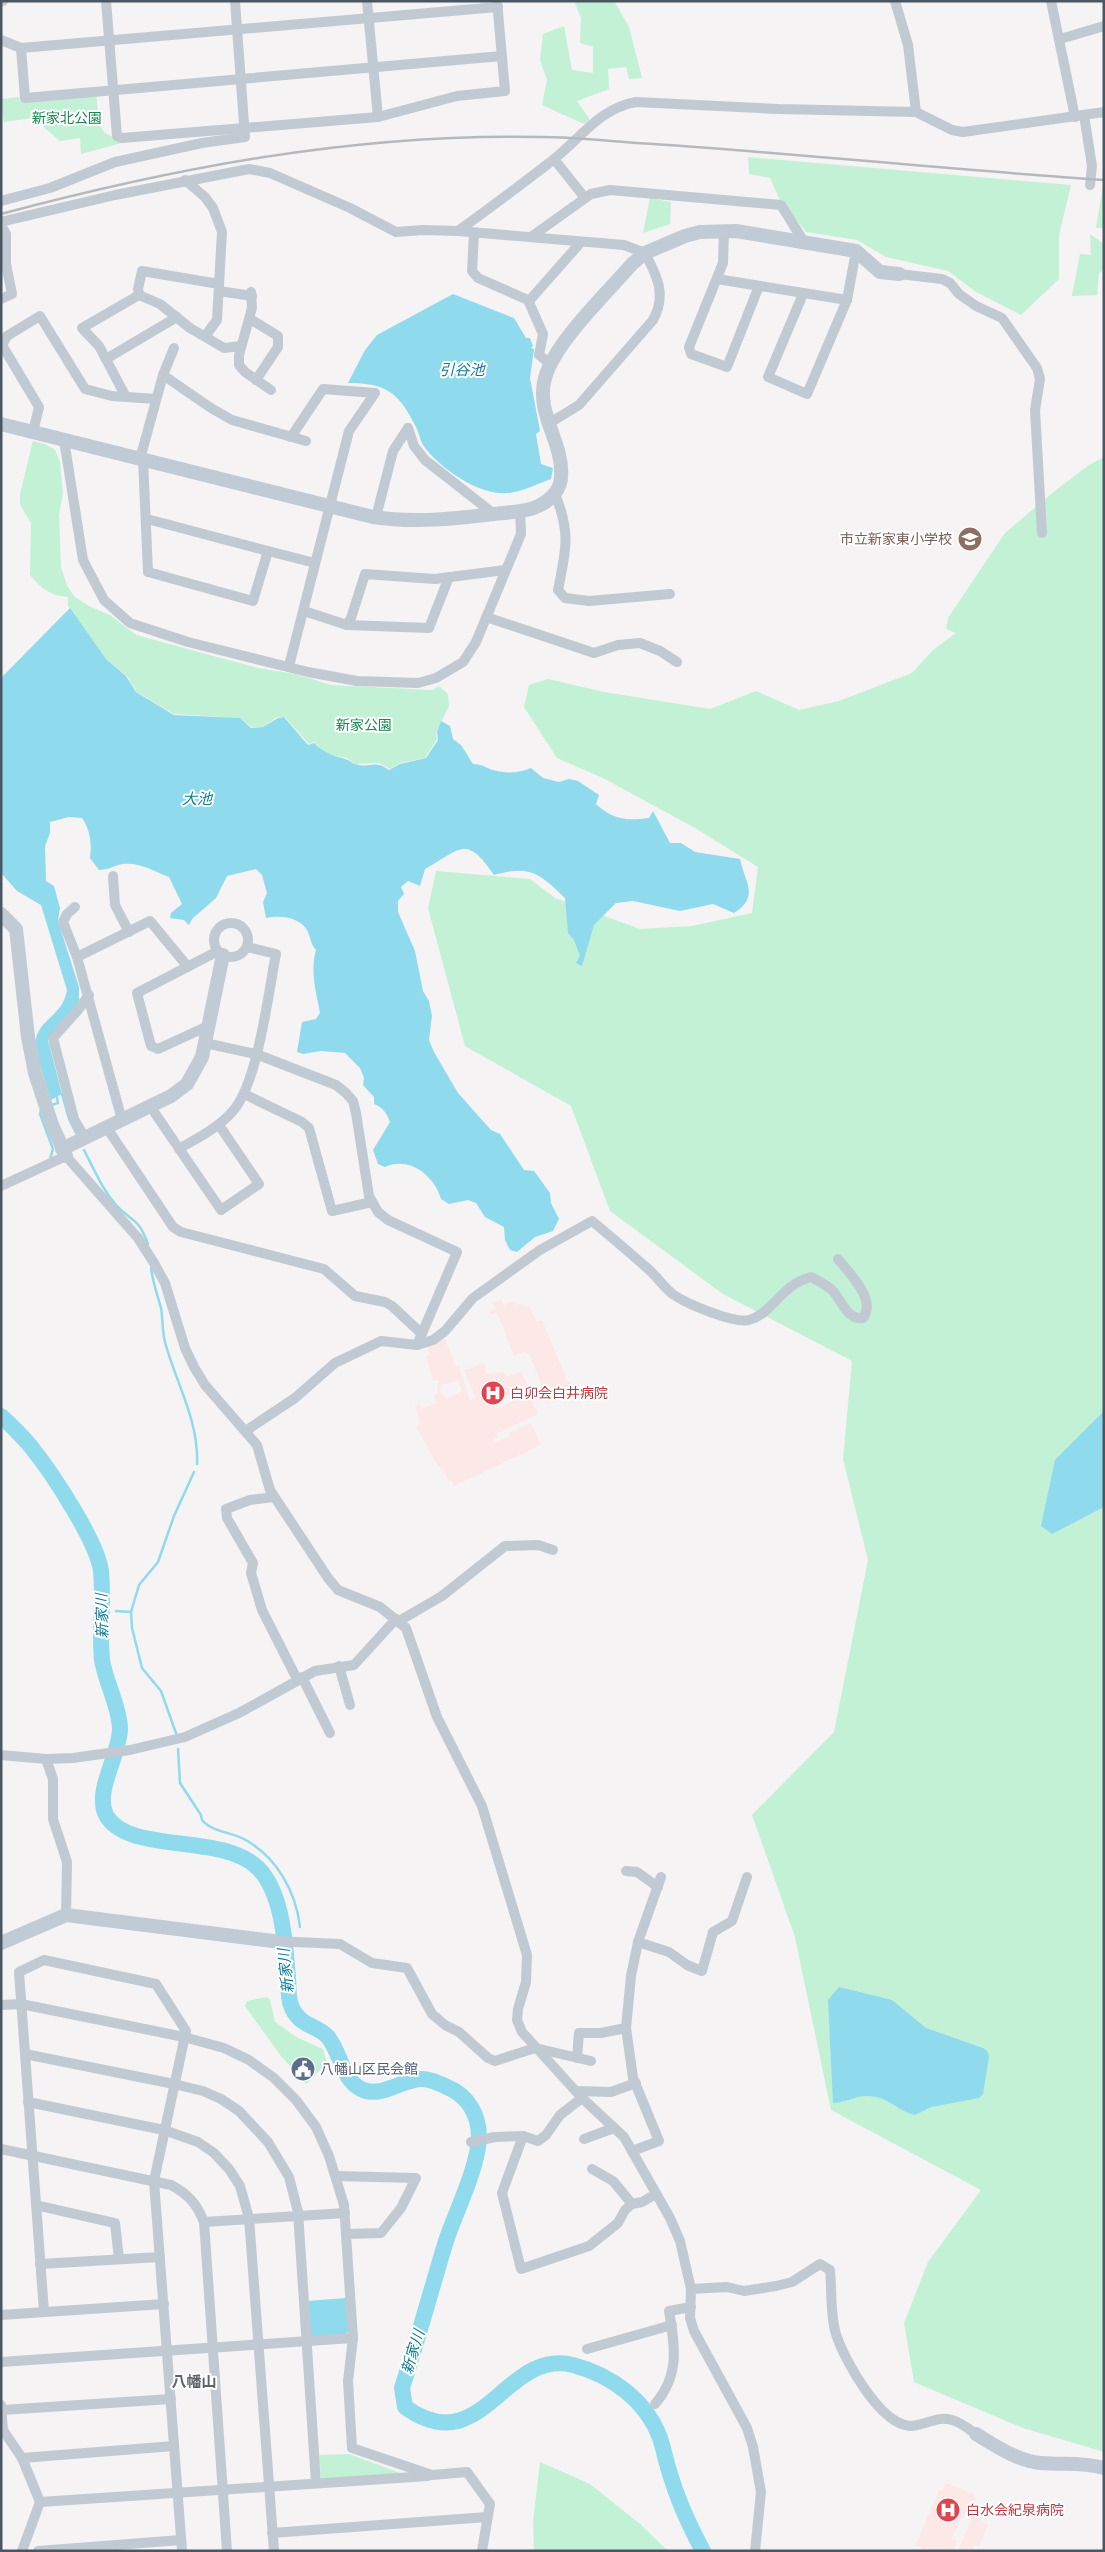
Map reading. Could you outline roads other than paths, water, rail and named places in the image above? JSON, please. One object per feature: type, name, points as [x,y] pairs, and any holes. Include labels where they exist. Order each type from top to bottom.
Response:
[{"type":"street","points":[[1,40],[21,48],[109,41],[237,30],[368,18],[497,4],[504,91],[457,96],[378,117],[122,138],[117,136],[109,41],[106,1]]},
{"type":"street","points":[[1,201],[50,188],[116,162],[202,143],[245,137],[235,1]]},
{"type":"street","points":[[367,1],[378,117]]},
{"type":"street","points":[[896,1],[908,45],[916,112]]},
{"type":"street","points":[[1050,1],[1060,39],[1069,96],[1079,116],[1092,166],[1090,185]]},
{"type":"street","points":[[1060,39],[1104,26]]},
{"type":"street","points":[[21,48],[25,98],[502,56]]},
{"type":"street","points":[[458,231],[554,159],[603,114],[613,108],[636,102],[779,110],[916,112],[952,130],[963,132],[1104,112]]},
{"type":"street","points":[[554,159],[585,198]]},
{"type":"street","points":[[1,300],[12,294],[6,264],[6,234],[1,224],[185,180],[248,169],[258,170],[350,208],[396,232],[423,230],[458,231],[531,237],[624,245],[645,253],[658,278],[661,292],[658,311],[654,320],[579,405],[548,424]]},
{"type":"street","points":[[185,180],[205,197],[218,217],[222,232],[217,320],[206,335]]},
{"type":"street","points":[[531,237],[585,198],[600,191],[610,190],[781,205],[804,242]]},
{"type":"street","points":[[724,230],[723,263],[689,347],[691,354],[726,367],[759,286]]},
{"type":"street","points":[[1,424],[376,517],[424,520],[520,511],[542,505],[555,494],[561,479],[561,468],[548,424],[542,390],[550,364],[564,342],[632,264],[645,253],[685,236],[724,230],[856,251],[880,272],[942,279],[950,283],[959,294],[976,306],[1002,318],[1037,368],[1040,379],[1035,410],[1042,533]]},
{"type":"street","points":[[474,233],[472,271],[478,278],[529,302],[543,334],[539,355],[550,364]]},
{"type":"street","points":[[529,302],[580,242]]},
{"type":"street","points":[[803,294],[768,378],[807,394],[847,300],[856,251]]},
{"type":"street","points":[[139,295],[138,289],[142,271],[251,294],[250,319],[241,346],[239,365],[271,390]]},
{"type":"street","points":[[717,279],[847,300]]},
{"type":"street","points":[[139,295],[160,304],[190,328],[206,335],[224,348],[241,346]]},
{"type":"street","points":[[126,396],[99,346],[82,328],[139,295]]},
{"type":"street","points":[[33,432],[39,407],[2,345],[7,336],[40,316],[85,389],[156,399]]},
{"type":"street","points":[[106,359],[177,317]]},
{"type":"street","points":[[250,319],[278,336],[278,347],[256,380]]},
{"type":"street","points":[[174,348],[156,399],[142,459],[147,519],[148,572],[253,601],[268,551]]},
{"type":"street","points":[[163,375],[232,420],[306,440]]},
{"type":"street","points":[[289,666],[331,507],[348,431],[375,393],[323,389],[291,437]]},
{"type":"street","points":[[376,517],[392,451],[408,428],[414,446],[425,460],[494,514]]},
{"type":"street","points":[[64,440],[83,560],[104,600],[130,623],[188,642],[308,672],[358,681],[418,683],[436,678],[463,662],[476,642],[521,534],[520,511]]},
{"type":"street","points":[[555,494],[562,510],[568,544],[558,590],[565,598],[589,601],[670,594]]},
{"type":"street","points":[[147,519],[315,563]]},
{"type":"street","points":[[347,625],[365,574],[435,579],[505,570]]},
{"type":"street","points":[[304,611],[347,625],[428,628],[449,577]]},
{"type":"street","points":[[486,617],[594,653],[618,645],[640,643],[660,651],[677,662]]},
{"type":"street","points":[[113,876],[115,905],[129,932]]},
{"type":"street","points":[[75,907],[67,914],[63,922],[77,957],[122,1120]]},
{"type":"street","points":[[1,914],[16,929],[19,940],[28,1037],[45,1107],[64,1153],[143,1246],[165,1283],[184,1348],[194,1367],[205,1385],[247,1430],[257,1445],[274,1497],[338,1590],[367,1600],[398,1620],[406,1628],[438,1716],[482,1806],[527,1955],[528,1968],[517,2020],[522,2032],[579,2094],[624,2138],[680,2241],[691,2289],[694,2331],[747,2428],[752,2447],[761,2492],[755,2551]]},
{"type":"street","points":[[77,957],[150,921],[188,967]]},
{"type":"street","points":[[1,1186],[64,1153],[85,1138],[171,1096],[187,1084],[196,1071],[205,1043],[221,953],[214,943],[215,933],[227,922],[238,923],[246,930],[249,941],[247,947],[236,956],[221,953],[188,967],[137,993],[151,1046],[158,1049],[208,1026]]},
{"type":"street","points":[[179,1150],[219,1124],[233,1111],[244,1094],[252,1075],[276,954],[247,947]]},
{"type":"street","points":[[85,1138],[74,1119],[53,1038],[78,1010],[88,995]]},
{"type":"street","points":[[205,1043],[256,1054],[336,1085],[352,1101],[372,1202],[388,1220],[457,1252],[417,1345]]},
{"type":"street","points":[[244,1094],[302,1122],[309,1128],[332,1211],[372,1202]]},
{"type":"street","points":[[150,1106],[221,1210],[259,1184],[219,1124]]},
{"type":"street","points":[[106,1128],[173,1227],[181,1232],[324,1269],[355,1296],[385,1302],[392,1306],[422,1334]]},
{"type":"street","points":[[247,1430],[296,1398],[335,1363],[381,1342],[417,1345],[433,1340],[445,1331],[473,1298],[540,1250],[592,1221],[649,1269],[672,1294],[707,1310],[744,1320],[750,1320],[760,1314],[791,1285],[811,1277],[822,1282],[833,1291],[848,1313],[854,1317],[863,1318],[866,1315],[866,1299],[838,1259]]},
{"type":"street","points":[[274,1497],[250,1500],[226,1510],[227,1518],[253,1563],[251,1573],[256,1594],[299,1678],[330,1733]]},
{"type":"street","points":[[1,1754],[46,1759],[103,1754],[185,1738],[254,1705],[299,1678],[315,1671],[354,1665],[398,1620],[435,1601],[505,1546],[538,1545],[553,1550]]},
{"type":"street","points":[[339,1666],[350,1705]]},
{"type":"street","points":[[46,1759],[53,1779],[53,1819],[67,1862],[66,1916]]},
{"type":"street","points":[[626,1871],[637,1872],[660,1882],[638,1942],[630,1976],[626,2028],[636,2083],[658,2141],[632,2151]]},
{"type":"street","points":[[638,1942],[669,1952],[687,1965],[702,1971],[713,1932],[732,1921],[747,1877]]},
{"type":"street","points":[[1,1943],[66,1916],[273,1941],[340,1944],[372,1963],[407,1968],[432,2014],[445,2025],[459,2032],[488,2058],[495,2061],[535,2048],[591,2061]]},
{"type":"street","points":[[38,2551],[182,2545],[154,2181],[186,2031],[156,1984],[44,1960],[19,1972],[44,2312]]},
{"type":"street","points":[[1,2005],[21,2004],[184,2037],[224,2048],[249,2060],[274,2078],[296,2100],[316,2127],[336,2176],[345,2213],[353,2338],[348,2381],[352,2448],[432,2475]]},
{"type":"street","points":[[577,2058],[579,2033],[601,2033],[626,2028]]},
{"type":"street","points":[[25,2054],[203,2091],[221,2099],[239,2111],[268,2142],[289,2177],[298,2216],[316,2484]]},
{"type":"street","points":[[471,2142],[489,2138],[524,2136],[538,2141],[546,2135],[560,2115],[579,2094],[611,2092],[636,2083]]},
{"type":"street","points":[[28,2102],[164,2130],[198,2142],[224,2163],[240,2186],[249,2218],[274,2551]]},
{"type":"street","points":[[584,2139],[614,2128]]},
{"type":"street","points":[[524,2136],[502,2194],[521,2269],[589,2246],[618,2223],[625,2210],[632,2204],[642,2202],[656,2194]]},
{"type":"street","points":[[1,2149],[171,2185],[190,2197],[199,2208],[204,2222],[228,2551]]},
{"type":"street","points":[[592,2169],[613,2182],[632,2204]]},
{"type":"street","points":[[336,2176],[416,2178],[401,2208],[381,2233],[346,2234]]},
{"type":"street","points":[[36,2205],[115,2223],[119,2259]]},
{"type":"street","points":[[204,2222],[345,2213]]},
{"type":"street","points":[[40,2264],[160,2257]]},
{"type":"street","points":[[691,2289],[727,2287],[744,2292],[792,2282],[820,2264],[825,2265],[830,2270],[836,2333],[849,2367],[874,2400],[899,2424],[910,2426],[940,2418],[951,2418],[1018,2457],[1040,2463],[1085,2463],[1104,2468]]},
{"type":"street","points":[[1,2316],[164,2304]]},
{"type":"street","points":[[655,2404],[666,2390],[675,2356],[671,2309],[691,2307]]},
{"type":"street","points":[[587,2349],[672,2325]]},
{"type":"street","points":[[1,2362],[353,2338]]},
{"type":"street","points":[[2,2410],[171,2399]]},
{"type":"street","points":[[1,2405],[3,2430],[22,2458],[40,2502],[22,2551]]},
{"type":"street","points":[[22,2458],[174,2446]]},
{"type":"street","points":[[40,2502],[178,2494],[223,2489],[467,2472],[490,2504],[482,2551]]},
{"type":"street","points":[[272,2534],[487,2518]]},
{"type":"water","name":"引谷池","points":[[453,294],[514,318],[526,338],[530,338],[533,346],[531,348],[534,349],[530,378],[540,431],[536,434],[541,464],[553,468],[551,479],[507,493],[496,493],[472,485],[449,471],[430,454],[423,445],[410,415],[390,392],[373,385],[348,383],[365,350],[377,335]]},
{"type":"water","name":"大池","points":[[70,608],[106,659],[126,676],[136,692],[174,715],[240,718],[251,728],[263,727],[278,718],[284,717],[308,745],[314,743],[328,753],[355,764],[365,766],[379,765],[389,770],[400,764],[426,758],[438,740],[437,732],[441,721],[450,726],[453,739],[461,745],[473,764],[508,772],[517,772],[531,768],[543,778],[559,782],[569,779],[578,781],[599,795],[596,804],[614,816],[627,819],[649,818],[653,811],[670,843],[681,843],[695,852],[740,859],[749,895],[742,907],[734,913],[713,904],[680,911],[633,901],[616,903],[594,925],[582,966],[576,963],[580,956],[574,940],[568,933],[565,898],[548,882],[533,873],[517,871],[494,875],[476,854],[462,849],[455,851],[425,869],[420,886],[408,881],[401,887],[404,894],[398,901],[398,912],[415,951],[423,991],[429,1001],[432,1016],[429,1040],[434,1052],[458,1093],[491,1130],[500,1134],[524,1170],[534,1171],[550,1193],[551,1203],[559,1219],[553,1231],[535,1237],[517,1252],[510,1250],[505,1240],[504,1227],[485,1217],[476,1203],[468,1200],[449,1204],[441,1199],[438,1190],[427,1175],[419,1170],[403,1164],[385,1167],[378,1164],[373,1150],[390,1122],[384,1111],[374,1104],[374,1097],[363,1085],[364,1078],[360,1068],[345,1053],[321,1051],[303,1054],[297,1052],[302,1022],[316,1019],[320,1013],[314,974],[316,950],[308,932],[300,923],[284,917],[266,918],[263,902],[267,893],[262,875],[256,869],[227,876],[216,898],[192,919],[189,925],[184,920],[170,918],[171,913],[182,904],[169,877],[134,864],[122,864],[99,870],[90,858],[90,837],[82,818],[69,817],[50,822],[50,833],[45,846],[46,881],[54,886],[60,908],[58,921],[79,987],[79,1000],[72,1014],[48,1040],[62,1094],[51,1100],[38,1057],[36,1041],[40,1029],[61,1005],[67,990],[41,905],[17,891],[1,873],[1,678]]},
{"type":"water","points":[[1104,1411],[1104,1507],[1052,1534],[1041,1526],[1055,1460]]},
{"type":"water","points":[[839,1987],[892,2000],[926,2028],[983,2048],[988,2052],[989,2057],[983,2094],[979,2098],[931,2107],[915,2115],[876,2097],[863,2096],[833,2103],[828,2000]]},
{"type":"water","points":[[346,2298],[349,2330],[346,2334],[313,2337],[309,2334],[307,2301]]},
{"type":"waterway","points":[[62,1094],[69,1119],[76,1133]]},
{"type":"waterway","points":[[51,1105],[58,1103],[57,1097]]},
{"type":"waterway","points":[[41,1110],[40,1114],[53,1149],[50,1159]]},
{"type":"waterway","points":[[84,1150],[106,1192],[116,1205],[135,1221],[148,1244]]},
{"type":"waterway","points":[[151,1268],[161,1308],[165,1342],[191,1417],[197,1448],[197,1464]]},
{"type":"waterway","name":"新家川","points":[[1,1416],[41,1459],[83,1525],[98,1558],[102,1582],[102,1660],[120,1728],[119,1739],[103,1795],[106,1815],[117,1827],[134,1835],[154,1840],[222,1850],[242,1857],[258,1868],[273,1891],[278,1905],[284,1935],[289,2000],[293,2010],[303,2021],[321,2031],[332,2042],[349,2079],[361,2089],[376,2092],[414,2080],[428,2080],[460,2095],[466,2100],[474,2113],[479,2137],[475,2162],[446,2241],[402,2388],[405,2407],[432,2421],[454,2422],[474,2414],[529,2372],[549,2364],[573,2365],[601,2375],[626,2391],[646,2412],[654,2424],[673,2484],[703,2551]]},
{"type":"waterway","points":[[177,1736],[161,1691],[142,1668],[132,1628],[131,1612],[139,1585],[158,1562],[174,1516],[194,1472]]},
{"type":"waterway","name":"新家川","points":[[100,1610],[107,1610]]},
{"type":"waterway","points":[[116,1611],[131,1612]]},
{"type":"waterway","points":[[178,1749],[180,1783],[201,1815],[202,1820],[211,1827],[244,1839],[266,1855],[283,1877],[289,1889],[298,1914],[300,1927]]},
{"type":"waterway","points":[[282,1932],[290,1930]]},
{"type":"railway","points":[[1,214],[134,182],[268,156],[336,147],[472,137],[583,139],[1104,180]]},
{"type":"place","name":"市立新家東小学校","points":[[970,539]]},
{"type":"place","name":"白卯会白井病院","points":[[493,1393]]},
{"type":"place","name":"八幡山区民会館","points":[[303,2069]]},
{"type":"place","name":"白水会紀泉病院","points":[[948,2510]]},
{"type":"district","name":"八幡山","points":[[194,2382]]},
{"type":"park label","name":"新家北公園","points":[[67,118]]},
{"type":"park label","name":"新家公園","points":[[364,725]]}]
